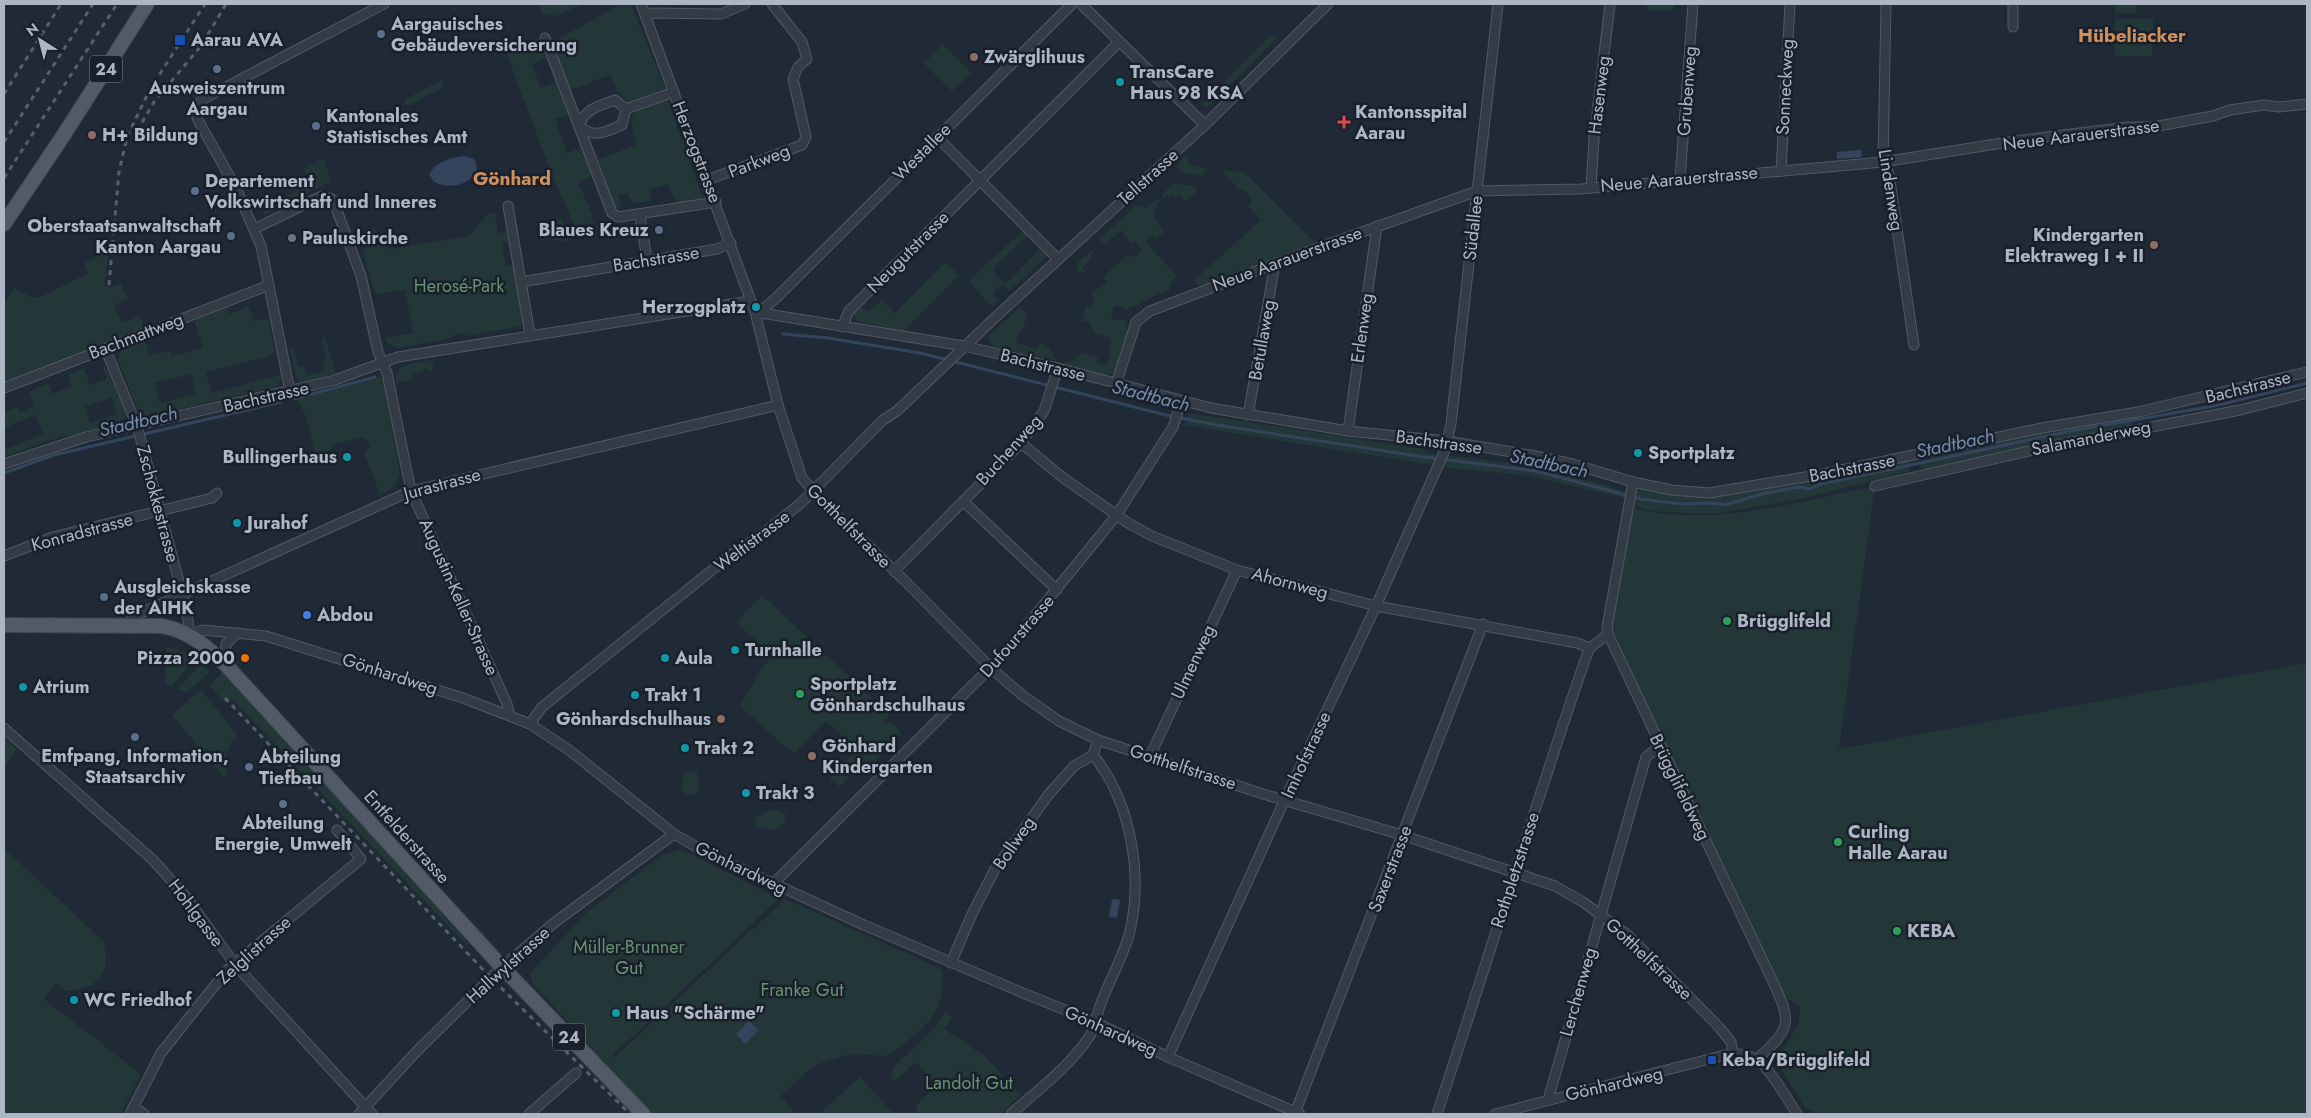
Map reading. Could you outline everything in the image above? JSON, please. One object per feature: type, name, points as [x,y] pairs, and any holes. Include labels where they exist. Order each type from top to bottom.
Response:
[{"type":"main road","name":"24","points":[[4,224],[148,4]]},
{"type":"main road","name":"Entfelderstrasse","points":[[4,625],[131,624],[162,626],[190,635],[210,649],[502,967],[643,1114]]},
{"type":"street","points":[[290,391],[261,246],[235,186],[197,117],[198,104],[209,96],[384,4]]},
{"type":"street","name":"Herzogstrasse","points":[[642,4],[731,243],[750,301]]},
{"type":"street","points":[[645,15],[650,13],[721,14],[745,4]]},
{"type":"street","name":"Parkweg","points":[[707,180],[802,145],[806,137],[793,79],[798,67],[807,59],[802,42],[772,4]]},
{"type":"street","name":"Westallee","points":[[755,312],[774,300],[1072,4]]},
{"type":"street","points":[[1081,4],[1205,125]]},
{"type":"street","name":"Tellstrasse","points":[[964,346],[1205,125],[1328,4]]},
{"type":"street","name":"Südallee","points":[[1444,452],[1447,442],[1498,4]]},
{"type":"street","name":"Hasenweg","points":[[1591,187],[1592,162],[1610,4]]},
{"type":"street","name":"Grubenweg","points":[[1680,179],[1693,4]]},
{"type":"street","name":"Sonneckweg","points":[[1781,171],[1790,4]]},
{"type":"street","name":"Lindenweg","points":[[1886,4],[1883,162],[1889,174],[1914,345]]},
{"type":"street","points":[[2013,4],[2013,27]]},
{"type":"street","points":[[545,38],[612,213],[618,217],[640,215],[716,202]]},
{"type":"street","name":"Neugutstrasse","points":[[842,327],[849,311],[1119,42]]},
{"type":"street","points":[[626,109],[674,92]]},
{"type":"street","points":[[579,126],[582,117],[590,110],[615,100],[626,109]]},
{"type":"street","name":"Neue Aarauerstrasse","points":[[1116,384],[1136,322],[1142,316],[1275,264],[1477,191],[1581,189],[1883,162],[2024,140],[2128,127],[2153,127],[2213,116],[2230,110],[2264,105],[2279,107],[2307,104]]},
{"type":"street","points":[[579,126],[589,134],[599,134],[622,125],[626,109]]},
{"type":"street","points":[[937,138],[1058,259]]},
{"type":"street","name":"Augustin-Keller-Strasse","points":[[254,229],[322,196],[332,199],[351,244],[361,276],[378,352],[387,373],[411,491],[507,704],[510,716]]},
{"type":"street","points":[[508,206],[530,334]]},
{"type":"street","points":[[640,215],[647,260]]},
{"type":"street","name":"Erlenweg","points":[[1348,431],[1378,226]]},
{"type":"street","name":"Bachstrasse","points":[[521,282],[717,249],[731,243]]},
{"type":"street","name":"Betullaweg","points":[[1248,415],[1275,264]]},
{"type":"street","name":"Bachmattweg","points":[[4,388],[268,286]]},
{"type":"street","points":[[750,301],[755,312]]},
{"type":"street","name":"Bachstrasse","points":[[4,464],[86,437],[139,434],[335,380],[382,362],[530,334],[750,301]]},
{"type":"street","name":"Bachstrasse","points":[[755,312],[964,346],[1057,372],[1116,384],[1182,402],[1248,415],[1348,431],[1447,442],[1536,456],[1573,464],[1633,482],[1671,490],[1709,493],[1872,464],[2042,428],[2138,412],[2307,372]]},
{"type":"street","name":"Gotthelfstrasse","points":[[755,312],[778,405],[798,471],[812,491],[991,668],[1022,695],[1059,721],[1098,740],[1402,835],[1555,886],[1600,914],[1629,936],[1719,1026],[1731,1042],[1733,1053]]},
{"type":"street","name":"Weltistrasse","points":[[530,724],[542,706],[732,554],[760,536],[806,499],[883,420],[897,411],[964,346]]},
{"type":"street","name":"Zschokkestrasse","points":[[105,348],[139,434],[182,594],[190,635]]},
{"type":"street","name":"Buchenweg","points":[[894,571],[1021,443],[1044,411],[1057,372]]},
{"type":"street","name":"Salamanderweg","points":[[1875,486],[2042,448],[2240,410],[2307,393]]},
{"type":"street","name":"Dufourstrasse","points":[[773,884],[867,788],[991,668],[1116,516],[1173,427],[1182,402]]},
{"type":"street","name":"Jurastrasse","points":[[131,624],[132,617],[411,491],[778,405]]},
{"type":"street","name":"Ahornweg","points":[[1021,443],[1062,477],[1116,516],[1152,536],[1237,570],[1376,606],[1483,624],[1577,643],[1590,648]]},
{"type":"street","name":"Imhofstrasse","points":[[1168,1057],[1285,799],[1376,606],[1444,452]]},
{"type":"street","points":[[1590,648],[1608,634],[1607,627],[1633,482]]},
{"type":"street","name":"Konradstrasse","points":[[4,556],[53,537],[160,512],[212,498],[217,493]]},
{"type":"street","name":"Buchenweg","points":[[963,501],[1056,590]]},
{"type":"street","name":"Ulmenweg","points":[[1150,756],[1237,570]]},
{"type":"street","name":"Saxerstrasse","points":[[1298,1114],[1483,624]]},
{"type":"street","name":"Gönhardweg","points":[[190,635],[202,630],[266,636],[329,654],[463,698],[530,724],[568,750],[674,834],[709,854],[951,962],[1095,1022],[1168,1057],[1298,1114]]},
{"type":"street","points":[[237,633],[226,644],[225,659],[238,679]]},
{"type":"street","name":"Brügglifeldweg","points":[[1608,634],[1784,1009],[1786,1020],[1779,1039],[1757,1059]]},
{"type":"street","name":"Rothpletzstrasse","points":[[1437,1114],[1495,929],[1516,872],[1542,784],[1590,648]]},
{"type":"street","name":"Hohlgasse","points":[[4,728],[153,860],[186,897],[234,964],[361,1111],[372,1114]]},
{"type":"street","points":[[1011,1114],[1071,1060],[1091,1036],[1099,1007],[1129,935],[1136,884],[1127,825],[1119,799],[1107,774],[1093,754],[1098,740]]},
{"type":"street","name":"Lerchenweg","points":[[1548,1100],[1646,757],[1660,746]]},
{"type":"street","name":"Bollweg","points":[[951,962],[972,914],[995,869],[1022,830],[1067,774],[1093,754]]},
{"type":"street","name":"Zelglistrasse","points":[[131,1111],[161,1053],[188,1017],[234,964],[360,859],[337,830]]},
{"type":"street","name":"Hallwylstrasse","points":[[361,1111],[422,1046],[502,967],[554,923],[674,834]]},
{"type":"street","points":[[1733,1053],[1744,1054],[1757,1059],[1780,1087],[1797,1114]]},
{"type":"street","name":"Gönhardweg","points":[[1495,1114],[1733,1053]]},
{"type":"street","points":[[529,1114],[576,1073]]},
{"type":"street","points":[[131,1111],[144,1114]]},
{"type":"green space","points":[[538,4],[584,4],[556,16],[542,13]]},
{"type":"green space","points":[[621,4],[631,4],[665,88],[629,103],[617,91],[611,75],[570,90],[551,43]]},
{"type":"green space","points":[[1646,4],[1674,4],[1674,10],[1647,10]]},
{"type":"green space","points":[[2115,4],[2136,4],[2137,13],[2115,13]]},
{"type":"green space","points":[[2115,19],[2153,19],[2152,56],[2115,56]]},
{"type":"green space","points":[[1272,34],[1278,37],[1210,105],[1207,107],[1201,105]]},
{"type":"green space","points":[[538,38],[546,58],[532,64],[541,88],[555,82],[569,114],[555,119],[567,153],[581,148],[592,176],[578,182],[592,214],[593,223],[575,227],[556,185],[507,55]]},
{"type":"green space","points":[[943,44],[971,73],[952,91],[924,63]]},
{"type":"green space","points":[[441,80],[444,87],[407,106],[404,100]]},
{"type":"green space","points":[[668,100],[703,199],[677,204],[668,184],[649,190],[652,201],[632,203],[628,193],[618,196],[621,207],[615,208],[598,159],[637,145],[632,128],[633,113]]},
{"type":"green space","points":[[1190,152],[1187,159],[1190,165],[1209,169],[1200,176],[1184,173],[1177,167],[1179,161]]},
{"type":"green space","points":[[323,158],[331,180],[329,182],[265,215],[262,207],[311,184],[304,169]]},
{"type":"green space","points":[[1221,170],[1244,172],[1316,243],[1205,285],[1200,286],[1193,281],[1261,220],[1248,206],[1252,200],[1244,190],[1239,190]]},
{"type":"green space","points":[[1174,184],[1194,185],[1197,191],[1185,201],[1179,194],[1176,197],[1173,194],[1169,197],[1167,195],[1164,198],[1161,195]]},
{"type":"green space","points":[[1158,198],[1161,201],[1154,209],[1157,213],[1153,216],[1164,232],[1156,239],[1153,236],[1146,242],[1178,277],[1173,280],[1169,289],[1139,305],[1131,306],[1126,311],[1122,307],[1114,306],[1111,318],[1122,321],[1121,319],[1123,318],[1127,321],[1125,327],[1129,330],[1117,369],[1112,374],[1104,375],[1062,363],[1071,361],[1082,353],[1098,357],[1097,363],[1108,365],[1111,338],[1093,333],[1094,330],[1088,321],[1082,322],[1086,306],[1092,307],[1094,298],[1091,295],[1095,289],[1100,288],[1107,282],[1103,277],[1114,267],[1117,267],[1129,254],[1133,258],[1142,250],[1135,241],[1132,244],[1121,231],[1105,244],[1098,240],[1136,205],[1146,208]]},
{"type":"green space","name":"Herosé-Park","points":[[495,213],[498,233],[508,232],[510,241],[502,243],[506,266],[514,266],[523,326],[467,336],[464,333],[454,335],[452,338],[398,348],[388,344],[384,338],[413,333],[405,290],[376,294],[363,255],[373,227],[391,249],[469,236],[488,214]]},
{"type":"green space","points":[[561,218],[571,240],[560,242],[559,240],[554,240],[551,221]]},
{"type":"green space","points":[[1024,230],[1028,234],[1026,237],[992,269],[1005,284],[1040,249],[1045,253],[1046,257],[1009,291],[1002,284],[992,293],[999,301],[992,307],[968,281]]},
{"type":"green space","points":[[1095,250],[1091,256],[1092,258],[1082,267],[1087,273],[1077,272],[1078,262]]},
{"type":"green space","points":[[109,252],[104,285],[114,286],[121,283],[127,299],[114,305],[122,323],[139,316],[142,320],[143,330],[4,384],[4,303],[14,288],[33,298],[40,297],[88,273],[84,262]]},
{"type":"green space","points":[[945,262],[959,275],[904,331],[856,321],[854,313],[858,308],[862,307],[869,312],[882,299],[895,313]]},
{"type":"green space","points":[[228,305],[229,314],[249,306],[253,321],[269,320],[275,352],[266,357],[206,372],[211,393],[281,375],[282,379],[276,387],[141,418],[118,360],[121,347],[144,338],[150,355],[170,351],[172,356],[203,348],[194,320]],"holes":[[[191,374],[196,394],[160,403],[155,383]]]},
{"type":"green space","points":[[1020,307],[1027,316],[1022,332],[1019,331],[1016,343],[1037,349],[1039,343],[1048,346],[1057,361],[994,347],[988,339],[990,334]]},
{"type":"green space","points":[[325,337],[336,373],[306,382],[299,381],[296,378],[290,349],[294,347],[298,367],[304,366],[306,376],[325,371],[323,361],[327,359],[322,338]]},
{"type":"green space","points":[[432,360],[434,370],[429,371],[425,368],[422,373],[412,374],[413,379],[396,383],[396,376],[402,367]]},
{"type":"green space","points":[[105,366],[127,415],[122,423],[54,439],[4,457],[4,450],[43,434],[36,415],[4,428],[4,413],[17,407],[19,412],[34,406],[29,392],[48,383],[52,394],[71,386],[67,375],[84,369],[90,385],[107,379],[103,367]],"holes":[[[112,398],[117,414],[90,423],[85,406]]]},
{"type":"green space","points":[[380,377],[384,382],[400,474],[394,487],[380,495],[364,453],[370,447],[367,439],[361,437],[333,445],[328,453],[332,461],[319,464],[305,414],[297,400]]},
{"type":"green space","points":[[1195,414],[1424,449],[1428,453],[1532,466],[1626,492],[1624,498],[1530,476],[1450,468],[1184,425],[1189,415]]},
{"type":"green space","points":[[2130,416],[2133,425],[1924,470],[1920,467],[1922,457]]},
{"type":"green space","points":[[1908,460],[1911,463],[1908,472],[1804,498],[1714,514],[1651,511],[1634,506],[1638,491],[1642,489],[1674,495],[1711,497],[1744,493]]},
{"type":"green space","points":[[1875,486],[1839,749],[2307,663],[2307,1114],[1821,1114],[1805,1108],[1781,1069],[1781,1052],[1798,1026],[1800,1007],[1778,993],[1608,634],[1629,507],[1660,513],[1722,514],[1753,511]]},
{"type":"green space","points":[[762,595],[890,715],[883,723],[888,722],[896,726],[901,734],[867,770],[858,766],[840,787],[829,779],[856,749],[826,721],[795,753],[782,744],[740,706],[758,674],[770,658],[770,654],[736,622]]},
{"type":"green space","points":[[166,646],[189,654],[194,661],[171,687],[165,683]]},
{"type":"green space","points":[[202,663],[210,672],[186,693],[177,689]]},
{"type":"green space","points":[[222,673],[318,776],[469,944],[467,946],[231,698],[225,703],[209,685]]},
{"type":"green space","points":[[201,689],[238,736],[230,744],[232,747],[225,753],[228,757],[227,774],[224,778],[172,715]]},
{"type":"green space","points":[[4,735],[17,749],[4,768]]},
{"type":"green space","points":[[697,772],[700,791],[691,796],[681,791],[684,773]]},
{"type":"green space","points":[[776,810],[786,814],[785,823],[773,830],[758,828],[755,825],[757,817],[768,811]]},
{"type":"green space","points":[[4,848],[104,942],[106,963],[100,978],[86,987],[76,990],[65,991],[56,983],[44,999],[141,1074],[121,1114],[4,1114]]},
{"type":"green space","name":"Franke Gut","points":[[681,849],[779,899],[613,1055],[615,1057],[785,899],[937,967],[943,972],[942,990],[937,1009],[932,1017],[919,1032],[888,1056],[851,1054],[815,1065],[781,1096],[796,1114],[652,1114],[533,984],[530,973],[587,912],[662,855]]},
{"type":"green space","name":"Landolt Gut","points":[[946,1012],[952,1018],[944,1029],[986,1057],[1021,1095],[1001,1114],[919,1114],[916,1111],[917,1104],[937,1085],[916,1062],[895,1081],[891,1078],[894,1066],[934,1029]]},
{"type":"green space","points":[[860,1077],[894,1114],[819,1114]]},
{"type":"water","points":[[1861,150],[1862,157],[1837,159],[1837,152]]},
{"type":"water","points":[[464,156],[474,159],[477,166],[472,178],[458,185],[449,186],[433,181],[429,174],[436,166],[449,159]]},
{"type":"water","points":[[1112,899],[1120,900],[1117,918],[1109,917]]},
{"type":"water","points":[[749,1021],[759,1030],[745,1044],[736,1034]]},
{"type":"waterway","name":"Stadtbach","points":[[783,334],[828,338],[920,353],[1166,415],[1217,425],[1424,457],[1536,471],[1641,499],[1680,504],[1712,503],[1725,505],[1762,494],[1798,487],[1810,489],[1821,484],[2071,431],[2219,405],[2307,383]]},
{"type":"waterway","name":"Stadtbach","points":[[294,399],[375,377]]},
{"type":"waterway","name":"Stadtbach","points":[[4,473],[54,455],[281,402]]},
{"type":"railway","points":[[4,94],[61,4]]},
{"type":"railway","points":[[4,142],[93,4]]},
{"type":"railway","points":[[4,178],[117,4]]},
{"type":"railway","points":[[109,285],[119,172],[127,137],[150,89],[205,4]]},
{"type":"railway","points":[[137,131],[154,102],[201,46],[226,4]]},
{"type":"railway","points":[[225,698],[491,978],[630,1114]]},
{"type":"place","name":"Aargauisches Gebäudeversicherung","points":[[381,34]]},
{"type":"place","name":"Aarau AVA","points":[[180,40]]},
{"type":"place","name":"Zwärglihuus","points":[[974,57]]},
{"type":"place","name":"Ausweiszentrum Aargau","points":[[217,69]]},
{"type":"place","name":"TransCare Haus 98 KSA","points":[[1120,82]]},
{"type":"place","name":"Kantonsspital Aarau","points":[[1344,122]]},
{"type":"place","name":"Kantonales Statistisches Amt","points":[[316,126]]},
{"type":"place","name":"H+ Bildung","points":[[92,135]]},
{"type":"place","name":"Departement Volkswirtschaft und Inneres","points":[[195,191]]},
{"type":"place","name":"Blaues Kreuz","points":[[659,230]]},
{"type":"place","name":"Oberstaatsanwaltschaft Kanton Aargau","points":[[231,236]]},
{"type":"place","name":"Pauluskirche","points":[[292,238]]},
{"type":"place","name":"Kindergarten Elektraweg I + II","points":[[2154,245]]},
{"type":"place","name":"Herzogplatz","points":[[756,307]]},
{"type":"place","name":"Sportplatz","points":[[1638,453]]},
{"type":"place","name":"Bullingerhaus","points":[[347,457]]},
{"type":"place","name":"Jurahof","points":[[237,523]]},
{"type":"place","name":"Ausgleichskasse der AIHK","points":[[104,597]]},
{"type":"place","name":"Abdou","points":[[307,615]]},
{"type":"place","name":"Brügglifeld","points":[[1727,621]]},
{"type":"place","name":"Turnhalle","points":[[735,650]]},
{"type":"place","name":"Pizza 2000","points":[[245,658]]},
{"type":"place","name":"Aula","points":[[665,658]]},
{"type":"place","name":"Atrium","points":[[23,687]]},
{"type":"place","name":"Sportplatz Gönhardschulhaus","points":[[800,694]]},
{"type":"place","name":"Trakt 1","points":[[635,695]]},
{"type":"place","name":"Gönhardschulhaus","points":[[721,719]]},
{"type":"place","name":"Emfpang, Information, Staatsarchiv","points":[[135,737]]},
{"type":"place","name":"Trakt 2","points":[[685,748]]},
{"type":"place","name":"Gönhard Kindergarten","points":[[812,756]]},
{"type":"place","name":"Abteilung Tiefbau","points":[[249,767]]},
{"type":"place","name":"Trakt 3","points":[[746,793]]},
{"type":"place","name":"Abteilung Energie, Umwelt","points":[[283,804]]},
{"type":"place","name":"Curling Halle Aarau","points":[[1838,842]]},
{"type":"place","name":"KEBA","points":[[1897,931]]},
{"type":"place","name":"WC Friedhof","points":[[74,1000]]},
{"type":"place","name":"Haus \"Schärme\"","points":[[616,1013]]},
{"type":"place","name":"Keba/Brügglifeld","points":[[1712,1060]]},
{"type":"district","name":"Hübeliacker","points":[[2132,35]]},
{"type":"district","name":"Gönhard","points":[[512,178]]},
{"type":"park label","name":"Müller-Brunner Gut","points":[[629,958]]}]
